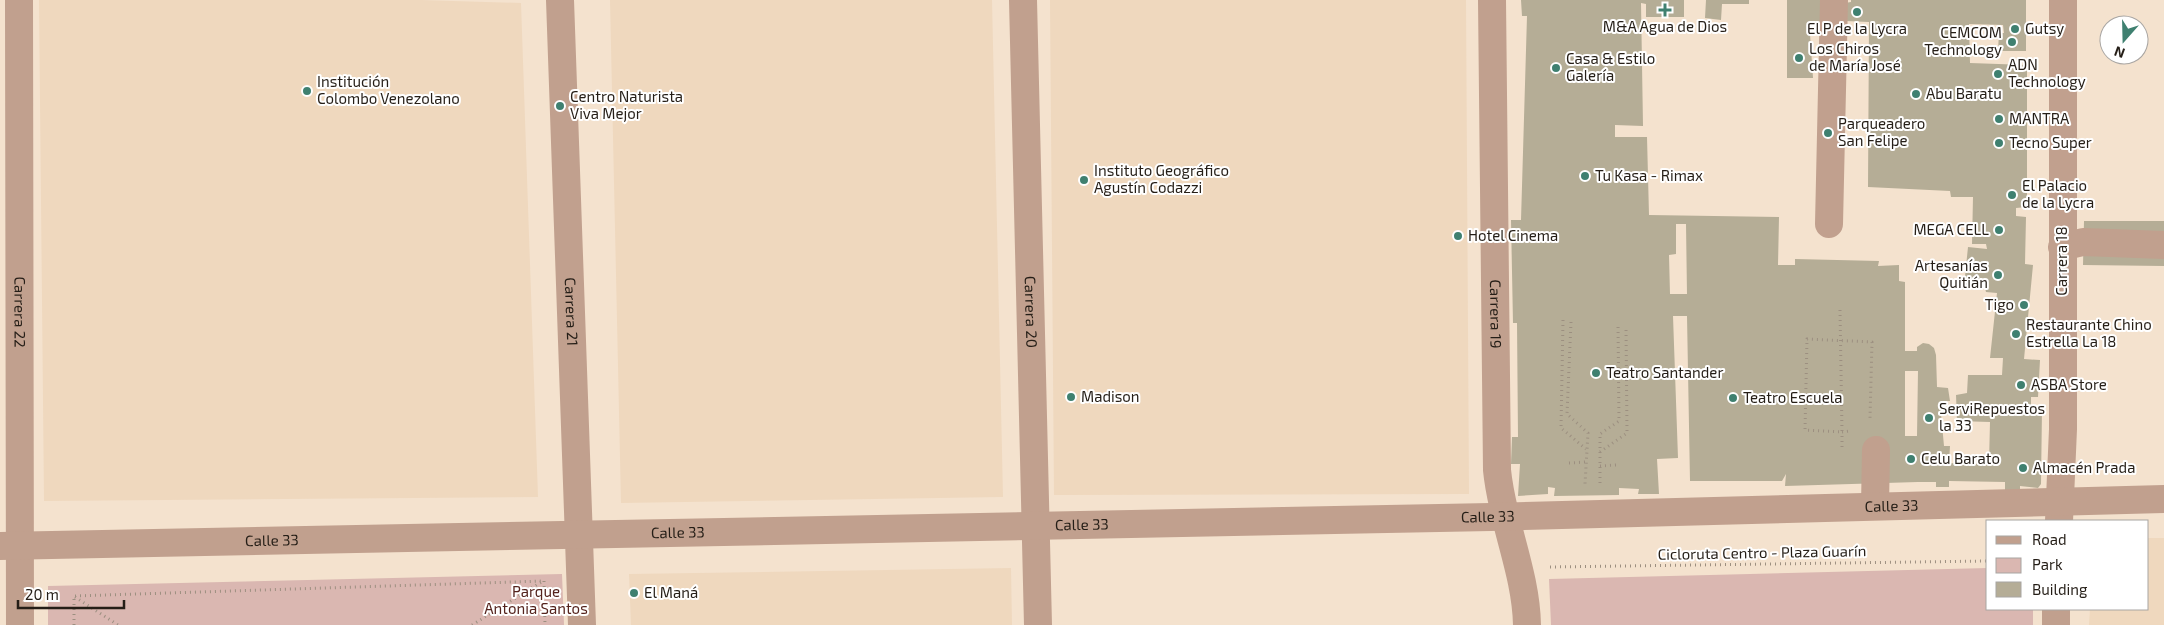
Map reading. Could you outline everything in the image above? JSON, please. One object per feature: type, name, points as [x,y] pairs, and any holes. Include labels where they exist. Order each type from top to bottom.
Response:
[{"type":"street","name":"Carrera 22","points":[[18,0],[10,546],[20,625]]},
{"type":"street","name":"Carrera 21","points":[[560,0],[582,625]]},
{"type":"street","name":"Carrera 20","points":[[1023,0],[1038,625]]},
{"type":"street","name":"Carrera 19","points":[[1492,0],[1497,470],[1504,516],[1521,574],[1527,625]]},
{"type":"street","points":[[1829,224],[1834,0]]},
{"type":"street","name":"Carrera 18","points":[[2060,511],[2063,0]]},
{"type":"street","points":[[2062,247],[2083,242],[2164,245]]},
{"type":"street","points":[[1868,441],[1875,506]]},
{"type":"street","name":"Calle 33","points":[[10,546],[1504,516],[1875,506],[2060,511],[2164,499]]},
{"type":"street","points":[[2056,610],[2056,625]]},
{"type":"path","points":[[1840,310],[1842,449]]},
{"type":"path","points":[[1564,320],[1561,428],[1587,449]]},
{"type":"path","points":[[1571,322],[1567,414],[1588,433],[1584,495],[1594,514]]},
{"type":"path","points":[[1594,514],[1600,466],[1600,434],[1619,421],[1618,324]]},
{"type":"path","points":[[1600,452],[1628,433],[1626,326]]},
{"type":"path","points":[[1868,441],[1842,432],[1806,430],[1806,338],[1872,342],[1870,421]]},
{"type":"path","points":[[1569,462],[1586,462]]},
{"type":"path","points":[[1600,466],[1616,465]]},
{"type":"path","name":"Cicloruta Centro - Plaza Guarín","points":[[1545,567],[1986,561]]},
{"type":"path","points":[[74,596],[544,581]]},
{"type":"path","points":[[472,625],[544,581]]},
{"type":"path","points":[[544,581],[546,625]]},
{"type":"path","points":[[74,596],[74,625]]},
{"type":"path","points":[[74,596],[118,625]]},
{"type":"shaded area","points":[[39,0],[421,0],[521,3],[538,497],[44,501]]},
{"type":"shaded area","points":[[610,0],[992,0],[1003,497],[621,503]]},
{"type":"shaded area","points":[[1050,0],[1466,0],[1469,494],[1054,495]]},
{"type":"shaded area","points":[[2149,538],[2164,538],[2164,625],[2089,625],[2090,610],[2149,610]]},
{"type":"shaded area","points":[[1011,568],[1012,625],[631,625],[629,574]]},
{"type":"green space","points":[[1986,568],[1986,610],[2033,610],[2033,625],[1551,625],[1549,579]]},
{"type":"green space","name":"Parque Antonia Santos","points":[[562,574],[564,625],[48,625],[48,586]]},
{"type":"building","points":[[1521,0],[1684,0],[1684,17],[1646,17],[1646,4],[1641,3],[1643,126],[1615,125],[1615,137],[1647,137],[1649,215],[1779,217],[1778,265],[1795,265],[1795,259],[1879,261],[1878,266],[1899,265],[1899,281],[1905,282],[1905,351],[1917,351],[1917,347],[1923,343],[1929,344],[1934,348],[1937,387],[1948,388],[1950,401],[1942,401],[1941,407],[1952,409],[1952,415],[1941,414],[1944,446],[1950,446],[1949,463],[1968,464],[1989,463],[1990,422],[1957,421],[1956,395],[1967,393],[1968,375],[2002,375],[2003,358],[1990,358],[1997,293],[1986,292],[1985,288],[1965,288],[1964,286],[1968,247],[1987,249],[1986,244],[1972,244],[1973,197],[1951,197],[1950,191],[1868,187],[1869,22],[1845,21],[1845,3],[1851,2],[1851,0],[2026,0],[2026,51],[1998,51],[1999,33],[2004,33],[2003,25],[1969,24],[1970,63],[2027,65],[2027,207],[2016,208],[2016,216],[2026,217],[2025,264],[2033,265],[2024,359],[2040,360],[2038,397],[2031,397],[2031,409],[2042,409],[2041,484],[2038,488],[2020,486],[2020,491],[2005,491],[2005,482],[1949,481],[1949,487],[1936,487],[1936,482],[1785,486],[1786,474],[1782,481],[1690,481],[1687,316],[1673,316],[1678,458],[1657,459],[1659,494],[1638,494],[1639,489],[1619,488],[1619,495],[1554,496],[1555,488],[1548,487],[1548,494],[1518,496],[1520,464],[1511,464],[1512,437],[1518,437],[1517,323],[1513,323],[1511,220],[1521,220],[1527,16],[1522,16]],"holes":[[[1676,224],[1686,224],[1687,294],[1670,294],[1669,255],[1676,254]],[[1905,371],[1918,371],[1917,436],[1905,436]]]},
{"type":"building","points":[[1706,0],[1749,0],[1749,4],[1722,4],[1721,20],[1705,18]]},
{"type":"building","name":"Los Chiros de María José","points":[[1787,0],[1821,0],[1821,34],[1810,34],[1813,78],[1787,78]]},
{"type":"building","points":[[2084,221],[2164,221],[2164,266],[2083,265]]},
{"type":"place","name":"M&A Agua de Dios","points":[[1665,10]]},
{"type":"place","name":"El P de la Lycra","points":[[1857,12]]},
{"type":"place","name":"Gutsy","points":[[2015,29]]},
{"type":"place","name":"CEMCOM Technology","points":[[2012,42]]},
{"type":"place","name":"Los Chiros de María José","points":[[1799,58]]},
{"type":"place","name":"Casa & Estilo Galería","points":[[1556,68]]},
{"type":"place","name":"ADN Technology","points":[[1998,74]]},
{"type":"place","name":"Institución Colombo Venezolano","points":[[307,91]]},
{"type":"place","name":"Abu Baratu","points":[[1916,94]]},
{"type":"place","name":"Centro Naturista Viva Mejor","points":[[560,106]]},
{"type":"place","name":"MANTRA","points":[[1999,119]]},
{"type":"place","name":"Parqueadero San Felipe","points":[[1828,133]]},
{"type":"place","name":"Tecno Super","points":[[1999,143]]},
{"type":"place","name":"Tu Kasa - Rimax","points":[[1585,176]]},
{"type":"place","name":"Instituto Geográfico Agustín Codazzi","points":[[1084,180]]},
{"type":"place","name":"El Palacio de la Lycra","points":[[2012,195]]},
{"type":"place","name":"MEGA CELL","points":[[1999,230]]},
{"type":"place","name":"Hotel Cinema","points":[[1458,236]]},
{"type":"place","name":"Artesanías Quitián","points":[[1998,275]]},
{"type":"place","name":"Tigo","points":[[2024,305]]},
{"type":"place","name":"Restaurante Chino Estrella La 18","points":[[2016,334]]},
{"type":"place","name":"Teatro Santander","points":[[1596,373]]},
{"type":"place","name":"ASBA Store","points":[[2021,385]]},
{"type":"place","name":"Madison","points":[[1071,397]]},
{"type":"place","name":"Teatro Escuela","points":[[1733,398]]},
{"type":"place","name":"ServiRepuestos la 33","points":[[1929,418]]},
{"type":"place","name":"Celu Barato","points":[[1911,459]]},
{"type":"place","name":"Almacén Prada","points":[[2023,468]]},
{"type":"place","name":"El Maná","points":[[634,593]]}]
